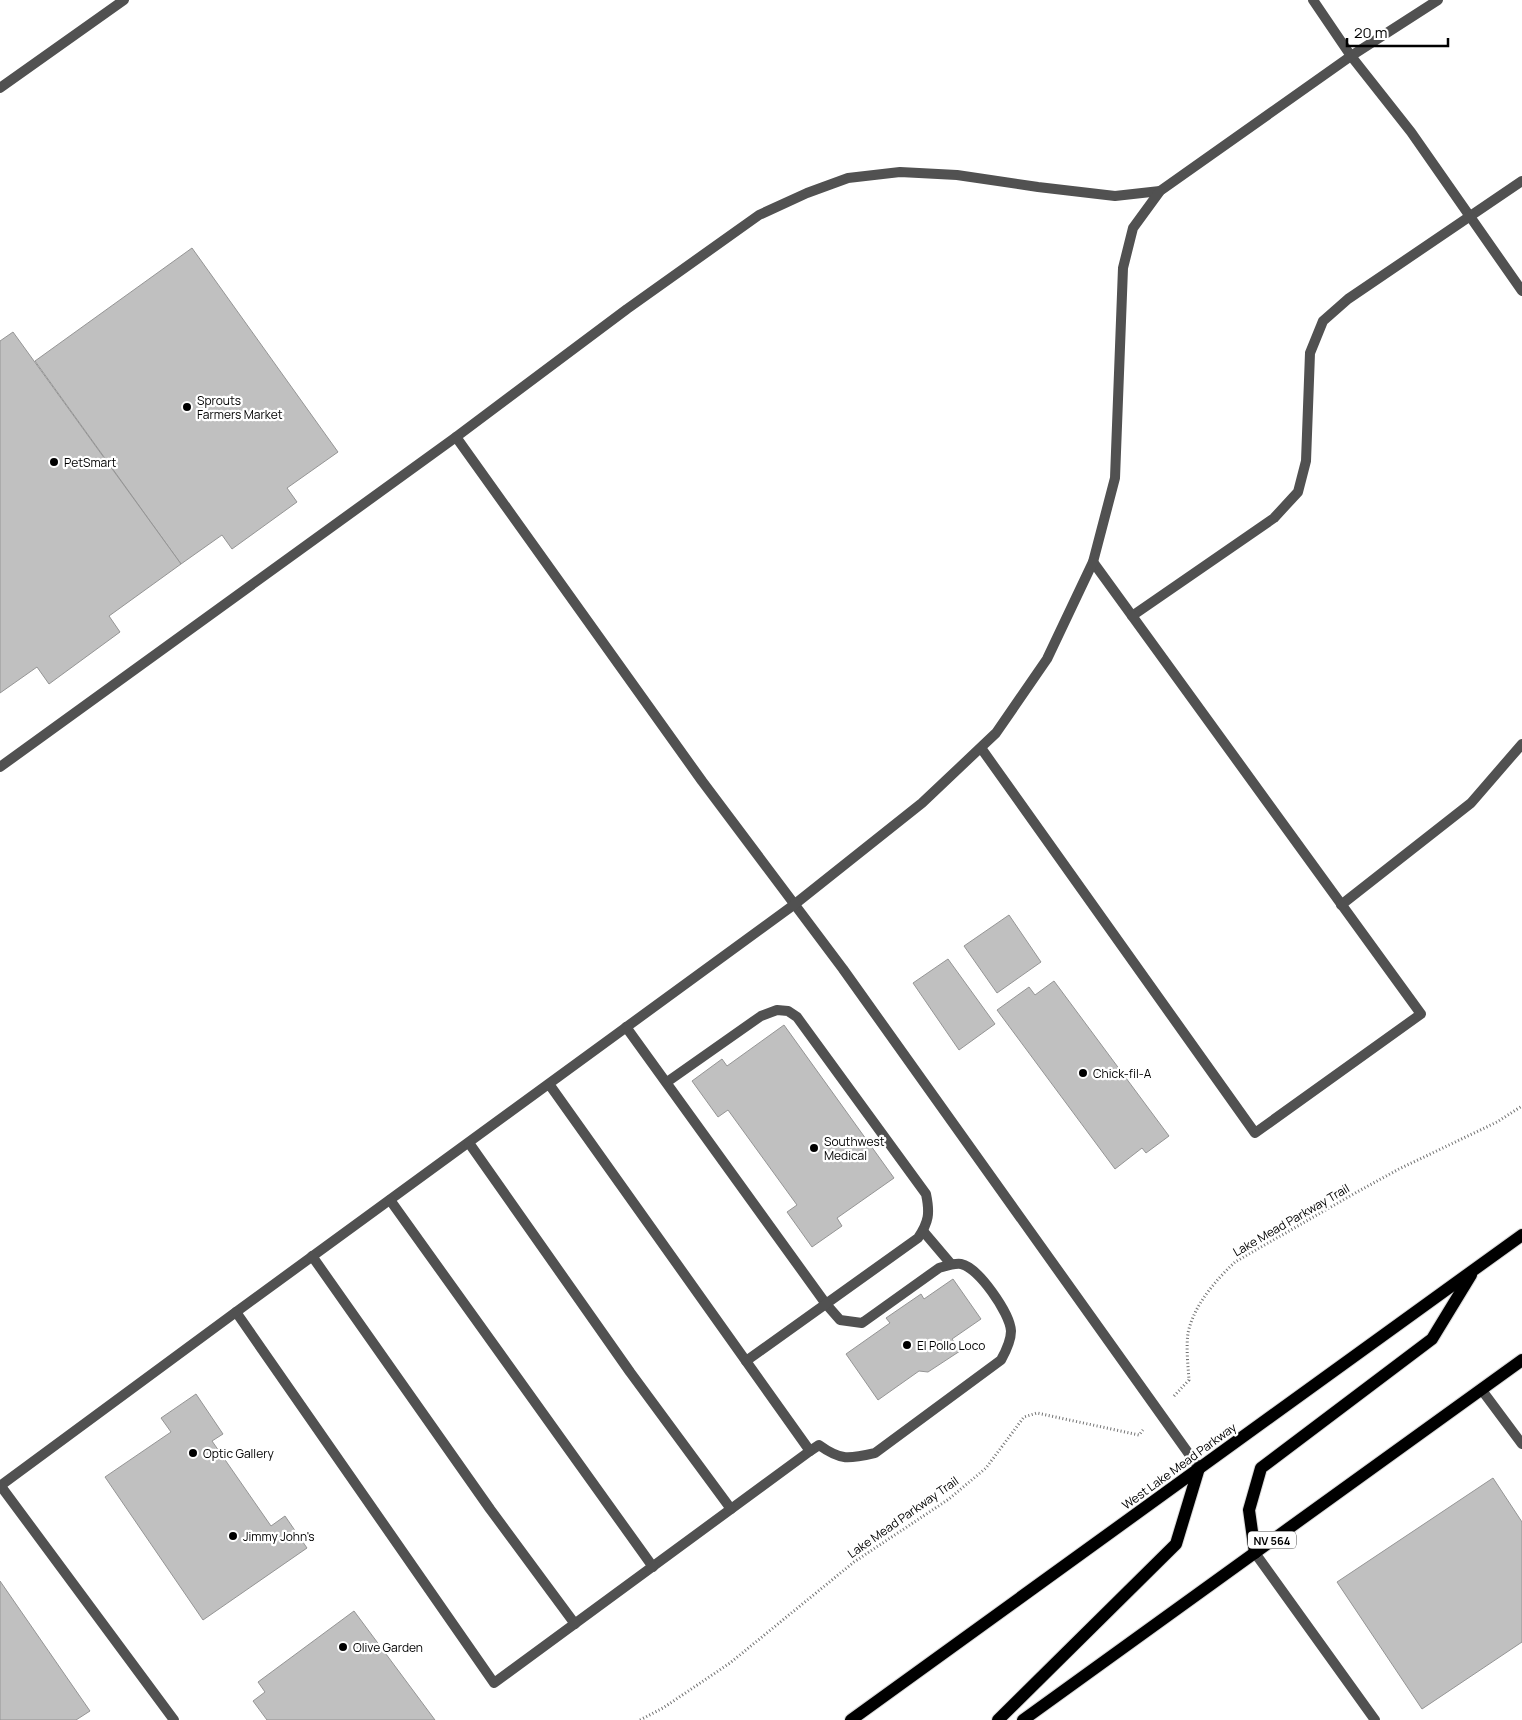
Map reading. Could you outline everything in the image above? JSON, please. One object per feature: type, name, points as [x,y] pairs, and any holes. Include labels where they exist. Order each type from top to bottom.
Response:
[{"type":"main road","name":"West Lake Mead Parkway","points":[[851,1720],[1522,1235]]},
{"type":"main road","points":[[1255,1553],[1249,1510],[1261,1468],[1432,1339],[1473,1270]]},
{"type":"main road","name":"NV 564","points":[[1023,1720],[1522,1360]]},
{"type":"main road","points":[[998,1720],[1176,1544],[1199,1468]]},
{"type":"lane","points":[[0,88],[124,0]]},
{"type":"lane","points":[[1313,0],[1352,56],[1410,132],[1522,291]]},
{"type":"lane","points":[[174,1720],[0,1486],[795,904],[922,803],[996,733],[1047,658],[1093,562],[1115,478],[1123,268],[1133,228],[1160,192],[1352,56],[1438,0]]},
{"type":"lane","points":[[0,767],[456,437],[627,309],[759,215],[807,193],[848,178],[900,172],[957,175],[1115,196],[1160,192]]},
{"type":"lane","points":[[1132,616],[1274,518],[1298,492],[1306,461],[1310,353],[1323,321],[1348,299],[1522,181]]},
{"type":"lane","points":[[456,437],[702,780],[924,1082],[1199,1468]]},
{"type":"lane","points":[[981,748],[1255,1133],[1421,1014],[1093,562]]},
{"type":"lane","points":[[1341,904],[1471,803],[1522,744]]},
{"type":"lane","points":[[667,1082],[761,1016],[776,1010],[788,1011],[797,1018],[830,1061],[926,1194],[929,1208],[927,1225],[918,1238],[746,1361]]},
{"type":"lane","points":[[236,1312],[494,1683],[819,1445],[832,1455],[845,1458],[875,1453],[1001,1360],[1007,1349],[1011,1330],[1001,1304],[972,1268],[962,1264],[951,1264],[939,1268],[862,1323],[840,1320],[826,1304],[626,1027]]},
{"type":"lane","points":[[549,1084],[810,1452]]},
{"type":"lane","points":[[468,1143],[630,1372],[732,1509]]},
{"type":"lane","points":[[390,1200],[653,1567]]},
{"type":"lane","points":[[923,1231],[951,1264]]},
{"type":"lane","points":[[312,1256],[490,1509],[576,1624]]},
{"type":"lane","points":[[1481,1389],[1522,1444]]},
{"type":"lane","points":[[1255,1553],[1375,1720]]},
{"type":"path","name":"Lake Mead Parkway Trail","points":[[640,1720],[663,1708],[730,1663],[854,1562],[949,1499],[986,1468],[1024,1417],[1037,1413],[1139,1435],[1189,1380],[1187,1344],[1192,1321],[1208,1291],[1235,1262],[1357,1192],[1407,1165],[1497,1122],[1522,1106]]},
{"type":"building","name":"Sprouts Farmers Market","points":[[192,248],[338,452],[287,488],[297,502],[232,549],[222,535],[181,564],[35,361]]},
{"type":"building","name":"PetSmart","points":[[13,332],[181,564],[109,616],[120,632],[49,684],[37,667],[0,693],[0,341]]},
{"type":"building","points":[[1009,915],[1041,962],[997,993],[964,946]]},
{"type":"building","points":[[948,959],[995,1024],[959,1050],[913,983]]},
{"type":"building","name":"Chick-fil-A","points":[[1054,981],[1169,1136],[1146,1153],[1142,1148],[1115,1169],[997,1010],[1029,987],[1035,995]]},
{"type":"building","name":"Southwest Medical","points":[[784,1025],[894,1178],[837,1218],[842,1226],[812,1247],[787,1212],[797,1205],[728,1110],[718,1117],[692,1081],[722,1059],[727,1066]]},
{"type":"building","name":"El Pollo Loco","points":[[953,1279],[981,1319],[952,1339],[960,1351],[928,1372],[919,1371],[878,1400],[846,1354],[890,1323],[886,1318],[921,1294],[924,1299]]},
{"type":"building","points":[[196,1394],[223,1434],[212,1441],[271,1526],[285,1516],[307,1548],[203,1620],[105,1477],[171,1432],[161,1418]]},
{"type":"building","points":[[1493,1478],[1522,1522],[1522,1642],[1422,1709],[1337,1582]]},
{"type":"building","points":[[0,1581],[90,1711],[76,1720],[0,1720]]},
{"type":"building","name":"Olive Garden","points":[[354,1611],[435,1720],[267,1720],[253,1701],[265,1692],[258,1682]]},
{"type":"place","name":"Sprouts Farmers Market","points":[[187,407]]},
{"type":"place","name":"PetSmart","points":[[54,462]]},
{"type":"place","name":"Chick-fil-A","points":[[1083,1073]]},
{"type":"place","name":"Southwest Medical","points":[[814,1148]]},
{"type":"place","name":"El Pollo Loco","points":[[907,1345]]},
{"type":"place","name":"Optic Gallery","points":[[193,1453]]},
{"type":"place","name":"Jimmy John's","points":[[233,1536]]},
{"type":"place","name":"Olive Garden","points":[[343,1647]]}]
